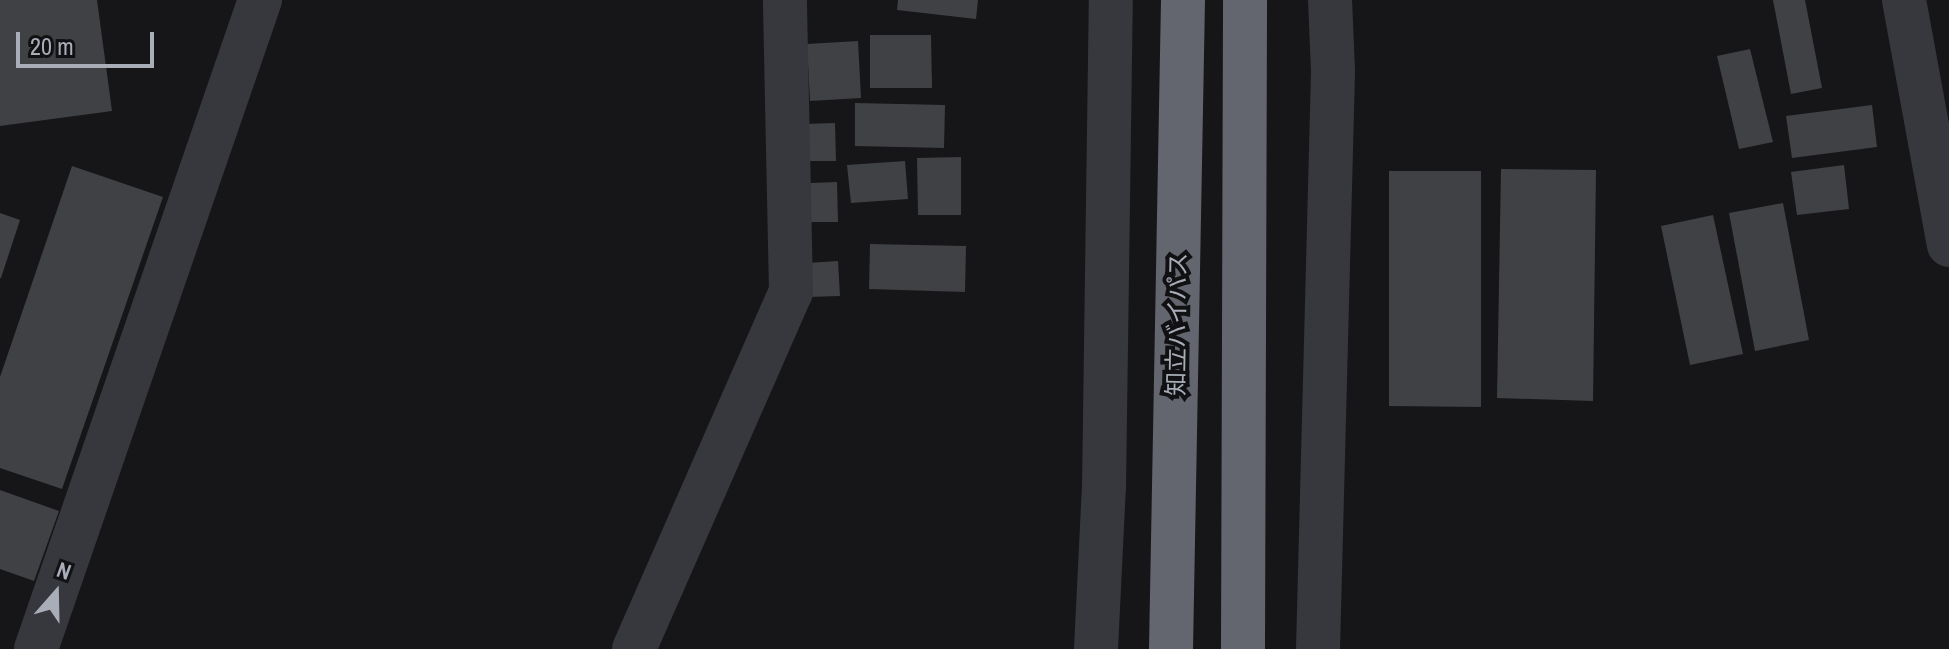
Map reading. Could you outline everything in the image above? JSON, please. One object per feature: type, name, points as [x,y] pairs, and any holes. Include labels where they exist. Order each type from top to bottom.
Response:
[{"type":"highway","name":"知立バイパス","points":[[1171,649],[1183,0]]},
{"type":"highway","points":[[1243,649],[1245,0]]},
{"type":"street","points":[[36,649],[260,0]]},
{"type":"street","points":[[634,649],[791,292],[785,0]]},
{"type":"street","points":[[1096,649],[1104,488],[1111,0]]},
{"type":"street","points":[[1318,649],[1332,86],[1330,0]]},
{"type":"street","points":[[1904,0],[1949,245]]},
{"type":"building","points":[[0,0],[97,0],[112,111],[0,126]]},
{"type":"building","points":[[898,0],[978,0],[976,19],[897,10]]},
{"type":"building","points":[[1773,0],[1805,0],[1822,88],[1791,94]]},
{"type":"building","points":[[870,35],[931,35],[932,88],[870,88]]},
{"type":"building","points":[[858,41],[861,98],[810,101],[807,44]]},
{"type":"building","points":[[1750,49],[1773,142],[1739,149],[1717,56]]},
{"type":"building","points":[[855,103],[945,105],[944,148],[855,146]]},
{"type":"building","points":[[1872,105],[1877,147],[1792,158],[1786,116]]},
{"type":"building","points":[[835,123],[836,161],[805,161],[805,124]]},
{"type":"building","points":[[961,157],[961,215],[918,215],[917,158]]},
{"type":"building","points":[[905,161],[908,199],[851,203],[847,165]]},
{"type":"building","points":[[1844,165],[1849,209],[1797,215],[1791,172]]},
{"type":"building","points":[[72,166],[163,197],[62,489],[0,468],[0,377]]},
{"type":"building","points":[[1501,169],[1596,170],[1593,401],[1497,398]]},
{"type":"building","points":[[1389,171],[1481,171],[1481,407],[1389,406]]},
{"type":"building","points":[[837,182],[838,222],[811,222],[810,183]]},
{"type":"building","points":[[1783,203],[1809,340],[1755,351],[1729,213]]},
{"type":"building","points":[[0,213],[20,220],[1,278],[0,278]]},
{"type":"building","points":[[1713,215],[1743,354],[1690,365],[1661,226]]},
{"type":"building","points":[[870,244],[966,246],[965,292],[869,289]]},
{"type":"building","points":[[838,261],[840,296],[808,297],[807,263]]},
{"type":"building","points":[[0,490],[59,511],[34,581],[0,569]]}]
